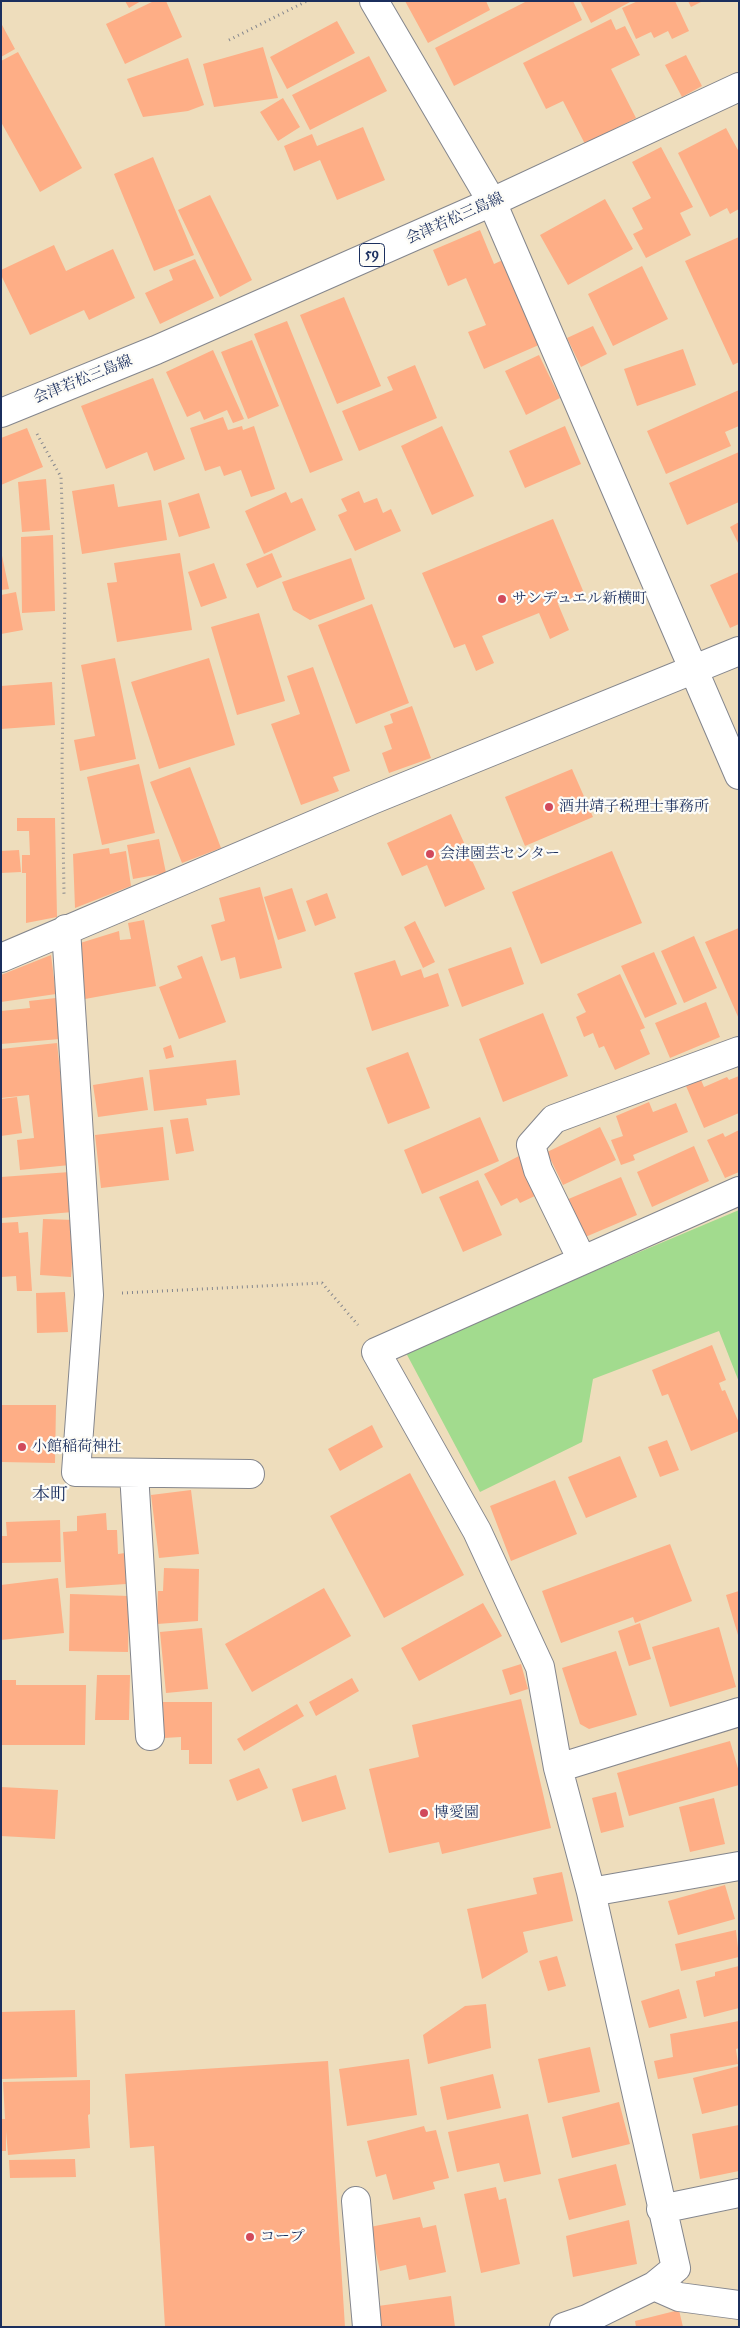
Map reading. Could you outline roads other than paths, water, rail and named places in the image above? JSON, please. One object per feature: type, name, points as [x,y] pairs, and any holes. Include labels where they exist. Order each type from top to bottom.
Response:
[{"type":"street","points":[[374,1],[492,202],[739,775]]},
{"type":"street","name":"会津若松三島線","points":[[11,409],[156,350],[492,202],[739,87]]},
{"type":"street","points":[[1,958],[372,800],[739,651]]},
{"type":"street","points":[[66,929],[89,1295],[76,1472],[250,1474]]},
{"type":"street","points":[[582,1260],[538,1170],[531,1145],[554,1119],[739,1051]]},
{"type":"street","points":[[580,2324],[654,2286],[676,2268],[591,1892],[558,1768],[540,1668],[477,1531],[376,1352],[739,1191]]},
{"type":"street","points":[[134,1473],[150,1736]]},
{"type":"street","points":[[558,1768],[739,1712]]},
{"type":"street","points":[[591,1892],[739,1866]]},
{"type":"street","points":[[662,2209],[739,2193]]},
{"type":"street","points":[[356,2201],[367,2327]]},
{"type":"street","points":[[654,2286],[679,2297],[739,2305]]},
{"type":"place","name":"サンデュエル新横町","points":[[502,599]]},
{"type":"place","name":"酒井靖子税理士事務所","points":[[549,807]]},
{"type":"place","name":"会津園芸センター","points":[[430,854]]},
{"type":"place","name":"小館稲荷神社","points":[[22,1447]]},
{"type":"place","name":"博愛園","points":[[424,1813]]},
{"type":"place","name":"コープ","points":[[250,2237]]},
{"type":"district","name":"本町","points":[[50,1496]]}]
